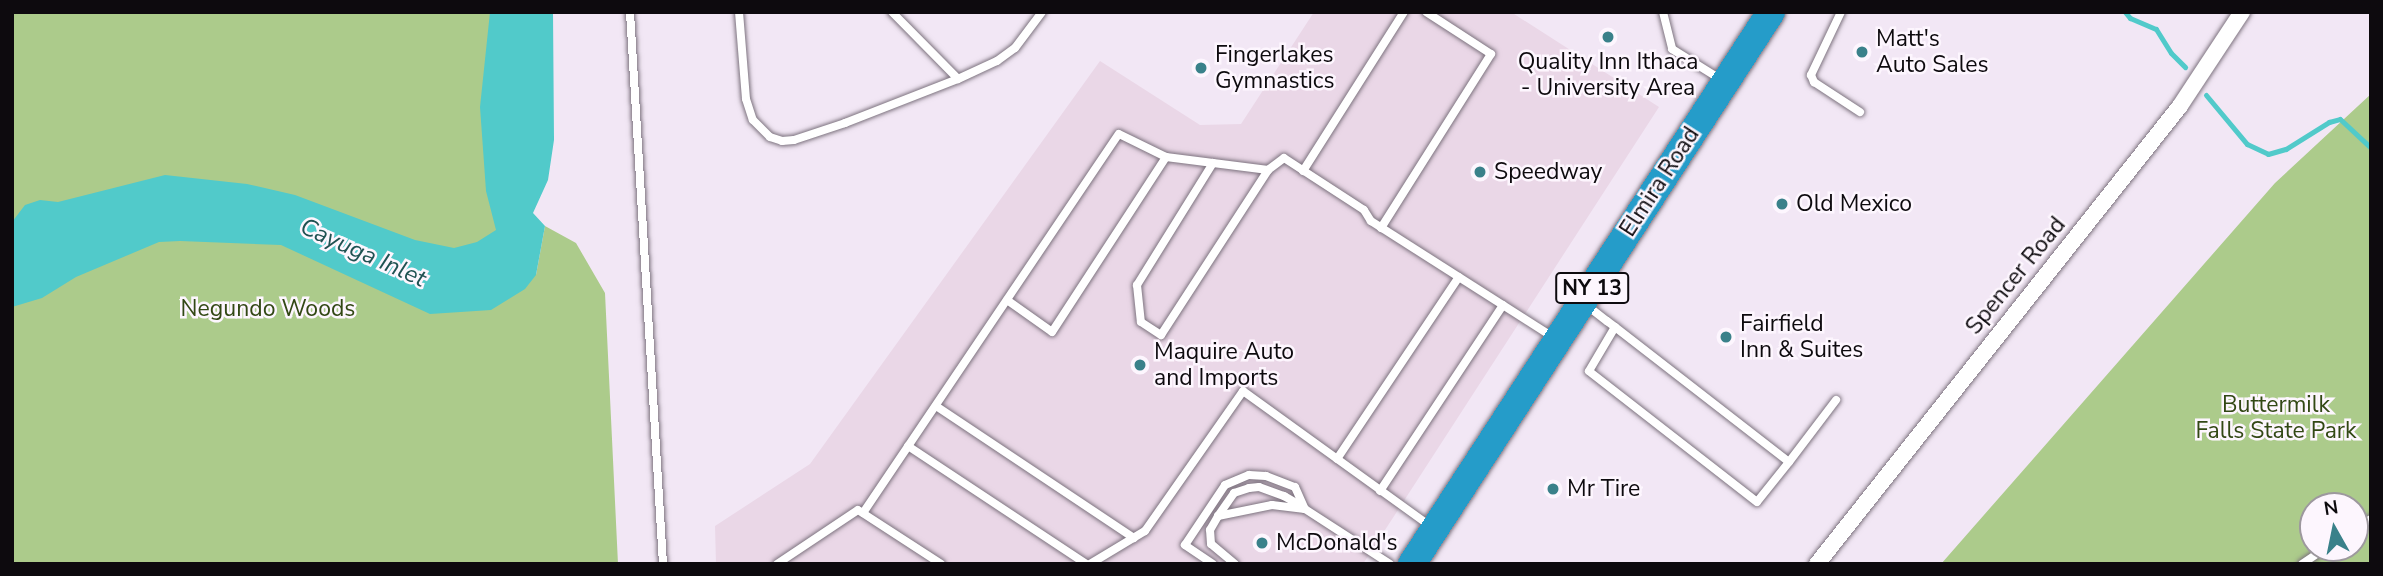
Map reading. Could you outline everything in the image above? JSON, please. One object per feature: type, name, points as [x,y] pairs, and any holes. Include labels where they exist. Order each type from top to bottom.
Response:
[{"type":"highway","name":"Elmira Road","points":[[1412,564],[1771,12]]},
{"type":"street","name":"Spencer Road","points":[[1817,564],[2180,106],[2242,12]]},
{"type":"lane","points":[[630,12],[663,564]]},
{"type":"lane","points":[[739,12],[746,99],[753,120],[770,137],[794,140],[958,79],[997,61],[1015,48],[1042,12]]},
{"type":"lane","points":[[892,12],[958,79]]},
{"type":"lane","points":[[1303,171],[1404,12]]},
{"type":"lane","points":[[1381,228],[1492,54],[1426,12]]},
{"type":"lane","points":[[1663,12],[1672,49],[1726,82]]},
{"type":"lane","points":[[1841,12],[1811,75],[1814,82],[1860,112]]},
{"type":"lane","points":[[863,513],[1119,134],[1166,157],[1268,170]]},
{"type":"lane","points":[[1007,300],[1052,332],[1166,157]]},
{"type":"lane","points":[[1213,163],[1137,285],[1141,322],[1161,335],[1268,170],[1284,158],[1364,210],[1371,221],[1381,228],[1558,340]]},
{"type":"lane","points":[[1337,459],[1459,277]]},
{"type":"lane","points":[[1583,302],[1789,462]]},
{"type":"lane","points":[[1380,491],[1503,305]]},
{"type":"lane","points":[[1615,327],[1589,371],[1757,502],[1836,400]]},
{"type":"lane","points":[[908,446],[1088,564],[1145,531],[1243,391],[1435,530]]},
{"type":"lane","points":[[936,405],[1134,538]]},
{"type":"lane","points":[[1213,564],[1185,545],[1225,485],[1234,478],[1266,475],[1295,486],[1306,509]]},
{"type":"lane","points":[[1235,564],[1211,544],[1210,530],[1234,493],[1259,487],[1284,496],[1390,564]]},
{"type":"lane","points":[[1219,516],[1272,505],[1306,509]]},
{"type":"lane","points":[[777,564],[858,510],[941,564]]},
{"type":"shaded area","points":[[1314,12],[1511,12],[1659,107],[1363,564],[716,564],[715,526],[810,464],[1100,61],[1200,125],[1241,124]]},
{"type":"green space","name":"Negundo Woods","points":[[12,12],[522,12],[536,275],[545,226],[576,243],[605,293],[618,564],[12,564]]},
{"type":"green space","name":"Buttermilk Falls State Park","points":[[2371,94],[2371,564],[1941,564],[2275,183]]},
{"type":"water","name":"Cayuga Inlet","points":[[490,12],[553,12],[554,140],[548,180],[533,213],[545,226],[536,275],[525,289],[491,310],[430,314],[281,245],[180,241],[159,242],[76,277],[42,298],[12,307],[12,222],[25,205],[40,200],[58,202],[165,175],[247,184],[295,195],[415,240],[454,248],[477,242],[496,230],[486,191],[480,107]]},
{"type":"waterway","points":[[2125,12],[2130,18],[2156,29],[2171,53],[2185,67]]},
{"type":"waterway","points":[[2206,95],[2247,144],[2268,154],[2286,149],[2329,122],[2340,119],[2371,148]]},
{"type":"place","name":"Quality Inn Ithaca - University Area","points":[[1608,37]]},
{"type":"place","name":"Matt's Auto Sales","points":[[1862,52]]},
{"type":"place","name":"Fingerlakes Gymnastics","points":[[1201,68]]},
{"type":"place","name":"Speedway","points":[[1480,172]]},
{"type":"place","name":"Old Mexico","points":[[1782,204]]},
{"type":"place","name":"Fairfield Inn & Suites","points":[[1726,337]]},
{"type":"place","name":"Maquire Auto and Imports","points":[[1140,365]]},
{"type":"place","name":"Mr Tire","points":[[1553,489]]},
{"type":"place","name":"McDonald's","points":[[1262,543]]}]
